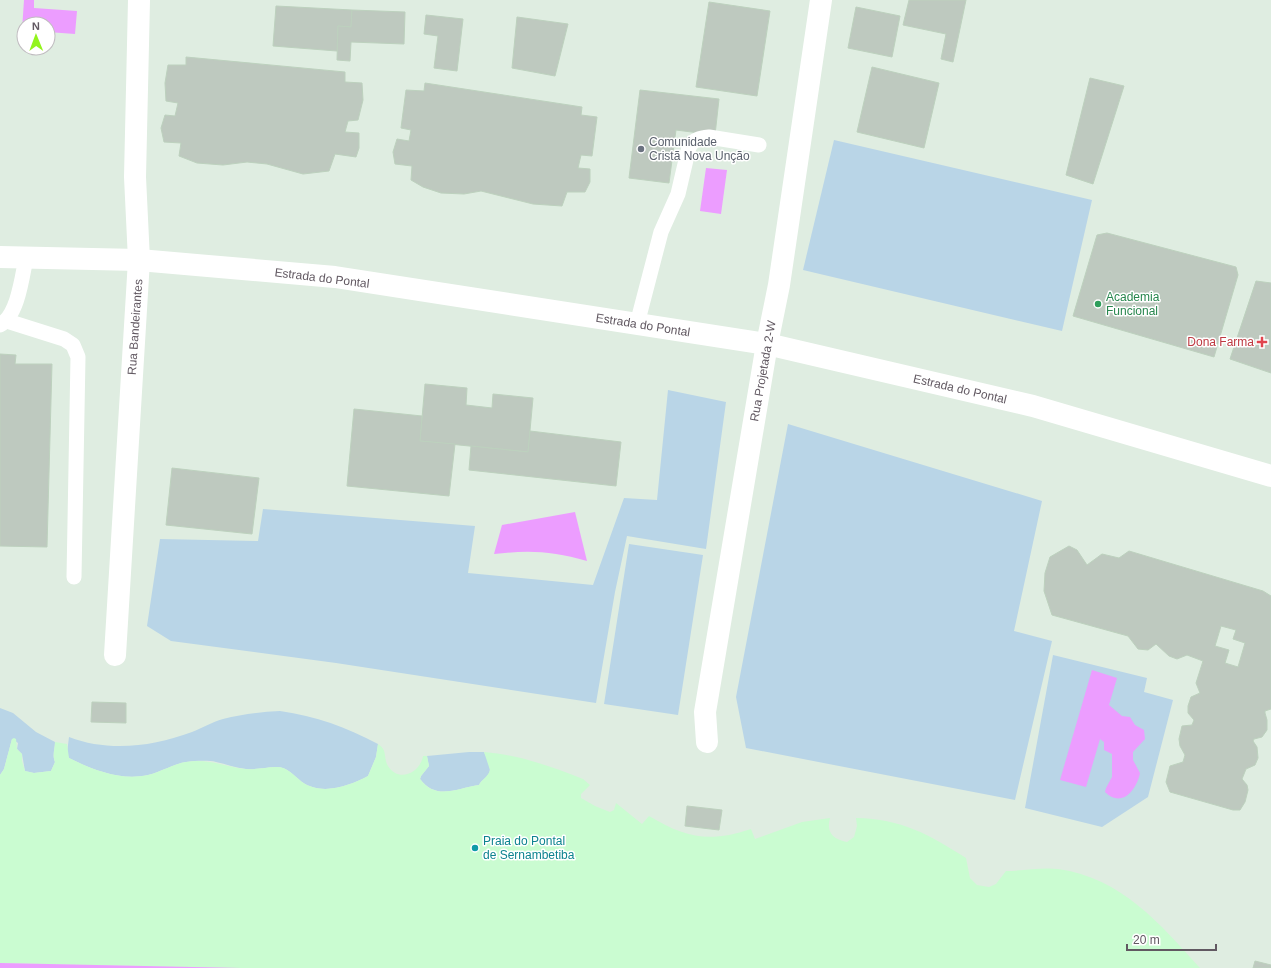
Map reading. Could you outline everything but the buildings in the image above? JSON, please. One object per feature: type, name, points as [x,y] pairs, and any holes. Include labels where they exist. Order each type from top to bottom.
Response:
[{"type":"street","name":"Rua Bandeirantes","points":[[115,655],[139,260],[135,177],[139,0]]},
{"type":"street","name":"Rua Projetada 2-W","points":[[707,742],[705,712],[767,344],[779,284],[821,0]]},
{"type":"street","name":"Estrada do Pontal","points":[[0,257],[139,260],[335,278],[767,344],[1033,406],[1271,476]]},
{"type":"lane","points":[[637,324],[661,232],[678,194],[691,143],[702,138],[709,138],[759,146]]},
{"type":"lane","points":[[26,258],[14,307],[4,323],[64,338],[73,345],[78,357],[74,577]]},
{"type":"shaded area","points":[[24,0],[34,0],[34,8],[77,11],[75,34],[56,33],[56,16],[23,16]]},
{"type":"shaded area","points":[[834,140],[1092,200],[1062,331],[803,270]]},
{"type":"shaded area","points":[[706,168],[727,170],[721,214],[700,211]]},
{"type":"shaded area","points":[[668,390],[726,402],[706,549],[627,536],[615,592],[596,703],[336,663],[171,641],[147,626],[160,539],[258,541],[263,509],[475,526],[468,573],[593,585],[624,498],[657,500]]},
{"type":"shaded area","points":[[788,424],[1042,501],[1014,631],[1052,641],[1015,800],[746,748],[736,697]]},
{"type":"shaded area","points":[[575,512],[587,561],[563,555],[540,552],[494,554],[502,525]]},
{"type":"shaded area","points":[[629,544],[703,555],[678,715],[604,704]]},
{"type":"shaded area","points":[[1053,655],[1147,678],[1144,692],[1173,700],[1148,797],[1102,827],[1025,808]]},
{"type":"shaded area","points":[[1092,670],[1117,678],[1109,705],[1122,716],[1130,717],[1135,725],[1144,730],[1145,739],[1133,752],[1133,760],[1140,773],[1136,785],[1132,791],[1123,798],[1111,797],[1105,792],[1112,777],[1112,754],[1104,750],[1104,742],[1100,739],[1086,787],[1060,780]]},
{"type":"shaded area","points":[[0,708],[13,713],[36,732],[55,742],[55,762],[51,771],[34,773],[25,771],[22,754],[17,749],[18,743],[12,739],[4,769],[0,775]]},
{"type":"shaded area","points":[[280,711],[306,716],[330,723],[354,732],[378,744],[376,757],[368,776],[344,786],[327,789],[310,786],[302,782],[284,768],[280,767],[246,769],[216,762],[197,761],[176,764],[148,775],[128,777],[107,773],[88,767],[69,758],[67,753],[69,737],[99,745],[130,746],[177,737],[223,719]]},
{"type":"shaded area","points":[[484,752],[489,764],[489,772],[479,785],[455,790],[440,791],[433,790],[420,779],[429,766],[427,756]]},
{"type":"shaded area","points":[[0,963],[241,968],[0,968]]},
{"type":"sand","name":"Praia do Pontal de Sernambetiba","points":[[12,739],[16,739],[17,749],[22,754],[22,761],[25,771],[34,773],[51,771],[55,762],[55,742],[67,744],[69,758],[97,770],[128,777],[148,775],[181,763],[202,761],[246,769],[280,767],[284,768],[302,782],[310,786],[327,789],[344,786],[368,776],[376,757],[378,744],[384,751],[388,766],[398,774],[403,775],[414,771],[421,762],[423,756],[427,756],[429,766],[420,779],[426,786],[433,790],[447,791],[479,785],[490,770],[484,752],[497,753],[522,758],[583,779],[590,785],[581,794],[581,798],[595,806],[610,812],[614,810],[616,803],[642,824],[649,816],[675,829],[698,836],[723,836],[751,829],[755,839],[802,822],[830,818],[829,828],[834,837],[847,842],[854,837],[857,826],[856,818],[887,821],[914,829],[927,835],[966,858],[970,878],[977,885],[989,887],[996,884],[1006,871],[1045,868],[1081,874],[1102,882],[1138,905],[1170,935],[1200,968],[241,968],[0,963],[0,775],[4,769]]},
{"type":"place","name":"Comunidade Cristã Nova Unção","points":[[641,149]]},
{"type":"place","name":"Academia Funcional","points":[[1098,304]]},
{"type":"place","name":"Dona Farma","points":[[1262,342]]},
{"type":"place","name":"Praia do Pontal de Sernambetiba","points":[[475,848]]}]
